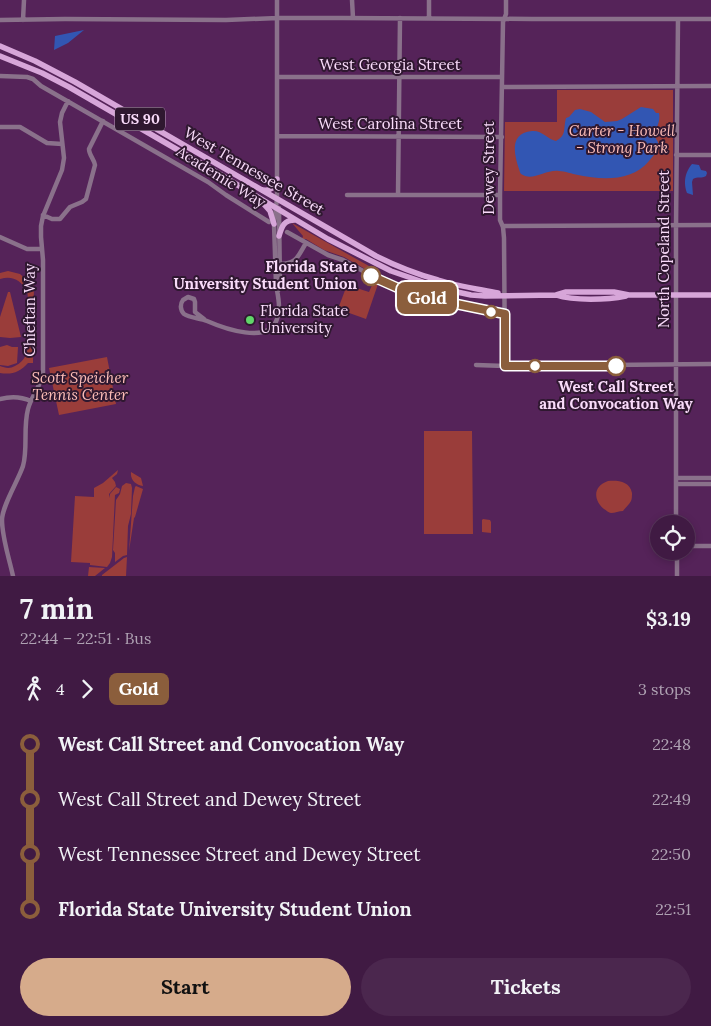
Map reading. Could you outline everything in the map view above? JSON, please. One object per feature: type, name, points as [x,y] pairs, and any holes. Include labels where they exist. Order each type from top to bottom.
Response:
[{"type":"main road","name":"West Tennessee Street","points":[[0,46],[69,78],[370,253],[421,275],[505,295]]},
{"type":"main road","name":"West Tennessee Street","points":[[0,56],[42,73],[69,87],[372,262],[417,280],[464,294],[485,296],[556,295],[566,292],[614,292],[629,295],[711,295]]},
{"type":"main road","points":[[260,189],[270,190],[276,184],[277,179]]},
{"type":"main road","points":[[254,194],[270,210],[272,223]]},
{"type":"main road","points":[[279,236],[282,226],[286,222],[298,220]]},
{"type":"street","points":[[23,20],[24,0]]},
{"type":"street","points":[[204,320],[195,312],[194,300],[187,298],[183,300],[181,307],[184,313],[220,327],[255,333],[267,331],[274,326],[277,319],[280,264],[277,199],[277,0]]},
{"type":"street","points":[[352,0],[352,18]]},
{"type":"street","points":[[429,0],[429,18]]},
{"type":"street","name":"Dewey Street","points":[[505,366],[504,232],[500,220],[500,195],[503,22],[506,14],[506,0]]},
{"type":"street","points":[[0,20],[226,20],[278,18],[711,19]]},
{"type":"street","points":[[398,195],[400,18]]},
{"type":"street","name":"North Copeland Street","points":[[676,515],[678,19]]},
{"type":"street","name":"Academic Way","points":[[0,76],[29,77],[208,182],[272,223]]},
{"type":"street","name":"West Georgia Street","points":[[278,77],[502,77]]},
{"type":"street","points":[[502,87],[711,86]]},
{"type":"street","name":"Chieftan Way","points":[[13,576],[3,529],[2,515],[24,463],[27,414],[43,374],[43,260],[40,232],[43,215],[62,170],[64,158],[60,118],[68,101]]},
{"type":"street","points":[[43,215],[52,219],[60,219],[69,208],[86,199],[95,165],[89,149],[103,121]]},
{"type":"street","points":[[0,127],[20,127],[46,143],[62,144]]},
{"type":"street","name":"West Carolina Street","points":[[277,136],[502,137]]},
{"type":"street","points":[[676,155],[711,155]]},
{"type":"street","points":[[347,195],[500,195]]},
{"type":"street","points":[[278,208],[272,223],[278,291]]},
{"type":"street","points":[[503,226],[711,225]]},
{"type":"street","points":[[286,232],[328,255],[343,260],[378,279],[407,291],[444,302],[505,314]]},
{"type":"street","points":[[0,237],[27,249],[42,249]]},
{"type":"street","points":[[280,264],[294,262],[306,243]]},
{"type":"street","points":[[476,365],[711,364]]},
{"type":"street","points":[[0,399],[17,397],[31,402]]},
{"type":"street","points":[[676,478],[711,478]]},
{"type":"street","points":[[698,478],[698,484]]},
{"type":"street","points":[[676,484],[711,484]]},
{"type":"street","points":[[695,546],[711,546]]},
{"type":"street","points":[[677,560],[677,576]]},
{"type":"green space","name":"Carter - Howell - Strong Park","points":[[557,90],[673,90],[673,191],[504,191],[505,122],[557,122]]},
{"type":"green space","points":[[292,223],[369,266],[367,270],[344,257],[324,250],[306,239],[302,239],[303,236]]},
{"type":"green space","points":[[8,271],[20,274],[29,282],[34,282],[33,363],[28,363],[16,372],[4,374],[0,373],[0,366],[11,368],[15,366],[24,358],[28,347],[27,291],[16,279],[0,279],[0,273]]},
{"type":"green space","points":[[373,283],[378,284],[366,319],[338,309],[347,285],[369,292]]},
{"type":"green space","points":[[8,292],[10,292],[21,337],[0,337],[0,317]]},
{"type":"green space","points":[[7,345],[18,347],[17,363],[8,366],[0,365],[0,347]]},
{"type":"green space","name":"Scott Speicher Tennis Center","points":[[107,357],[116,404],[59,415],[49,368]]},
{"type":"green space","points":[[424,431],[472,431],[473,534],[424,534]]},
{"type":"green space","points":[[118,470],[117,474],[112,478],[116,486],[109,494],[110,498],[110,494],[116,487],[120,489],[119,493],[115,495],[112,557],[110,563],[107,567],[90,565],[90,563],[71,562],[75,496],[94,497],[94,488]]},
{"type":"green space","points":[[131,472],[141,478],[143,486],[134,482]]},
{"type":"green space","points":[[608,481],[623,482],[631,489],[631,500],[623,511],[610,513],[600,505],[596,498],[597,490],[603,483]]},
{"type":"green space","points":[[126,483],[131,484],[132,488],[127,555],[115,562],[113,550],[116,500],[122,486]]},
{"type":"green space","points":[[136,486],[143,489],[134,518],[129,551],[133,496]]},
{"type":"green space","points":[[483,519],[490,520],[491,533],[482,532]]},
{"type":"green space","points":[[127,557],[126,576],[102,576],[124,558]]},
{"type":"green space","points":[[89,567],[105,568],[95,576],[88,576]]},
{"type":"water","points":[[84,30],[68,43],[54,50],[55,36]]},
{"type":"water","points":[[641,107],[653,109],[656,113],[659,113],[655,135],[658,146],[649,161],[634,173],[616,178],[596,178],[561,171],[531,177],[520,173],[515,145],[516,140],[525,133],[536,131],[556,141],[563,134],[566,118],[575,110],[580,109],[591,112],[605,122],[622,119]]},
{"type":"water","points":[[692,164],[699,165],[701,170],[707,173],[704,177],[693,179],[693,195],[687,193],[685,182],[688,170]]},
{"type":"bus line","name":"Gold","points":[[371,276],[427,298],[505,314],[505,366],[616,366]]},
{"type":"place","name":"Florida State University Student Union","points":[[371,276]]},
{"type":"place","name":"Florida State University","points":[[250,320]]},
{"type":"place","name":"West Call Street and Convocation Way","points":[[616,366]]}]
